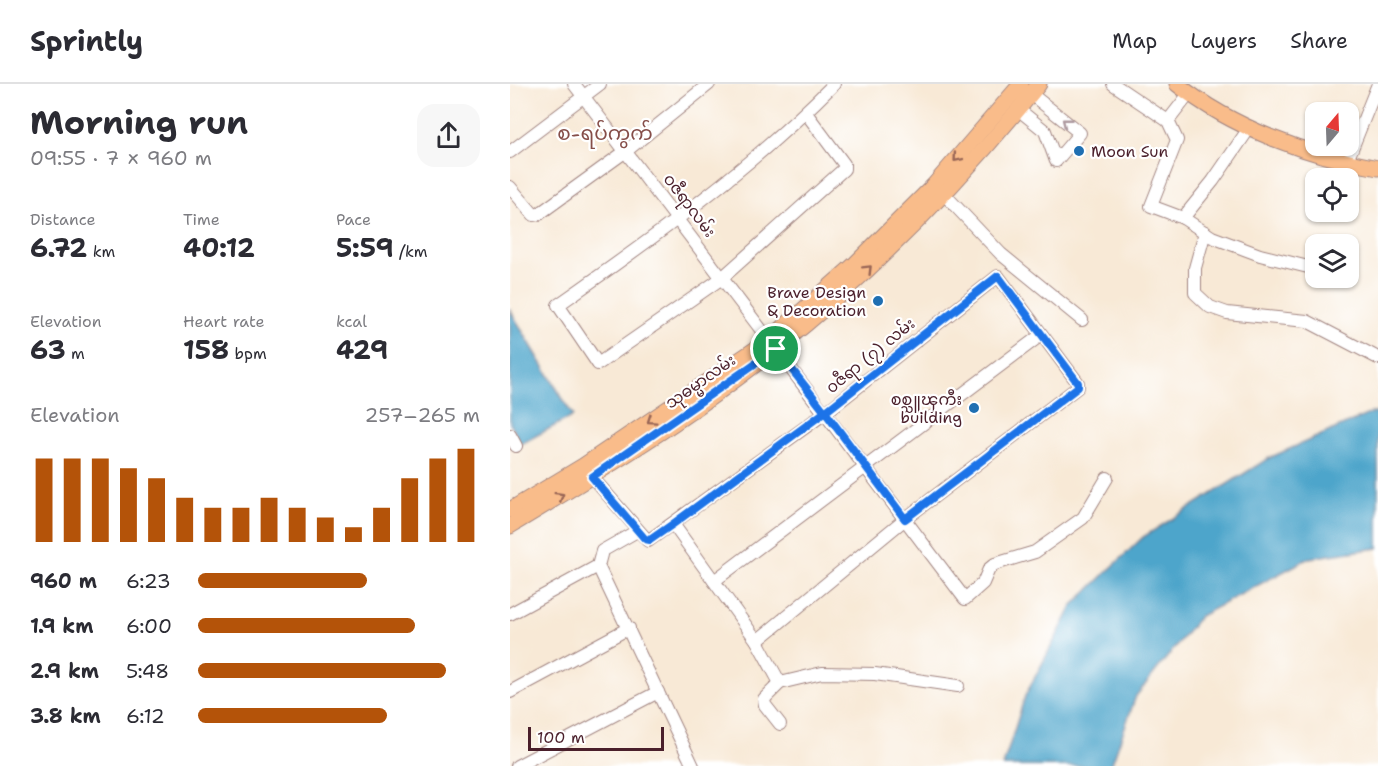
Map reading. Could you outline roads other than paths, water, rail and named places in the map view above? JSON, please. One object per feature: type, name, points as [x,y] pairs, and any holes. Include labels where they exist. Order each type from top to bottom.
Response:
[{"type":"main road","points":[[1177,84],[1189,94],[1250,127],[1308,150],[1378,168]]},
{"type":"main road","name":"သုဓမ္မာလမ်း","points":[[510,510],[772,345],[1009,113],[1030,87]]},
{"type":"main road","name":"သုဓမ္မာလမ်း","points":[[510,526],[592,477],[772,345],[860,277],[944,195],[986,135]]},
{"type":"street","name":"ဝဇီရာလမ်း","points":[[574,84],[965,599],[983,583],[989,569],[995,564],[1035,552],[1083,518],[1107,478]]},
{"type":"street","points":[[510,152],[600,84]]},
{"type":"street","points":[[510,187],[534,215],[626,151],[709,84]]},
{"type":"street","points":[[806,113],[845,167],[722,278],[598,364],[558,305],[679,220],[806,113],[834,84]]},
{"type":"street","points":[[1113,84],[1168,121],[1178,140],[1151,206],[1183,218],[1205,232],[1260,255],[1305,266]]},
{"type":"street","points":[[1347,161],[1378,84]]},
{"type":"street","points":[[1009,113],[1045,131],[1056,161],[1080,133],[1030,87]]},
{"type":"street","points":[[1168,121],[1189,94]]},
{"type":"street","points":[[1183,218],[1213,181],[1250,127]]},
{"type":"street","points":[[944,195],[1001,254],[1082,320]]},
{"type":"street","points":[[1205,232],[1195,268],[1195,293],[1210,307],[1227,313],[1307,321],[1377,355]]},
{"type":"street","name":"၀ဇီရာ (၇) လမ်း","points":[[637,531],[648,541],[673,524],[825,412],[994,277],[998,276],[1041,335]]},
{"type":"street","points":[[714,581],[1041,335],[1078,383],[1078,387],[905,519],[757,641]]},
{"type":"street","points":[[510,435],[516,446]]},
{"type":"street","points":[[592,477],[637,531],[602,550],[598,566],[629,628],[690,765]]},
{"type":"street","points":[[673,524],[757,641],[780,683]]},
{"type":"street","points":[[510,615],[598,566]]},
{"type":"street","points":[[510,692],[629,628]]},
{"type":"street","points":[[780,724],[765,705],[764,699],[780,683],[822,673],[875,674],[958,686]]},
{"type":"street","points":[[517,766],[658,692]]},
{"type":"water","points":[[510,310],[573,416],[521,444],[510,423]]},
{"type":"water","points":[[1371,413],[1378,413],[1378,548],[1309,558],[1200,616],[1136,696],[1111,766],[1003,766],[1025,696],[1073,605],[1143,537],[1269,458]]},
{"type":"place","name":"Moon Sun","points":[[1079,151]]},
{"type":"place","name":"Brave Design & Decoration","points":[[878,301]]},
{"type":"place","name":"စစ္သူၾကီး building","points":[[974,408]]},
{"type":"district","name":"စ-ရပ်ကွက်","points":[[605,133]]}]
